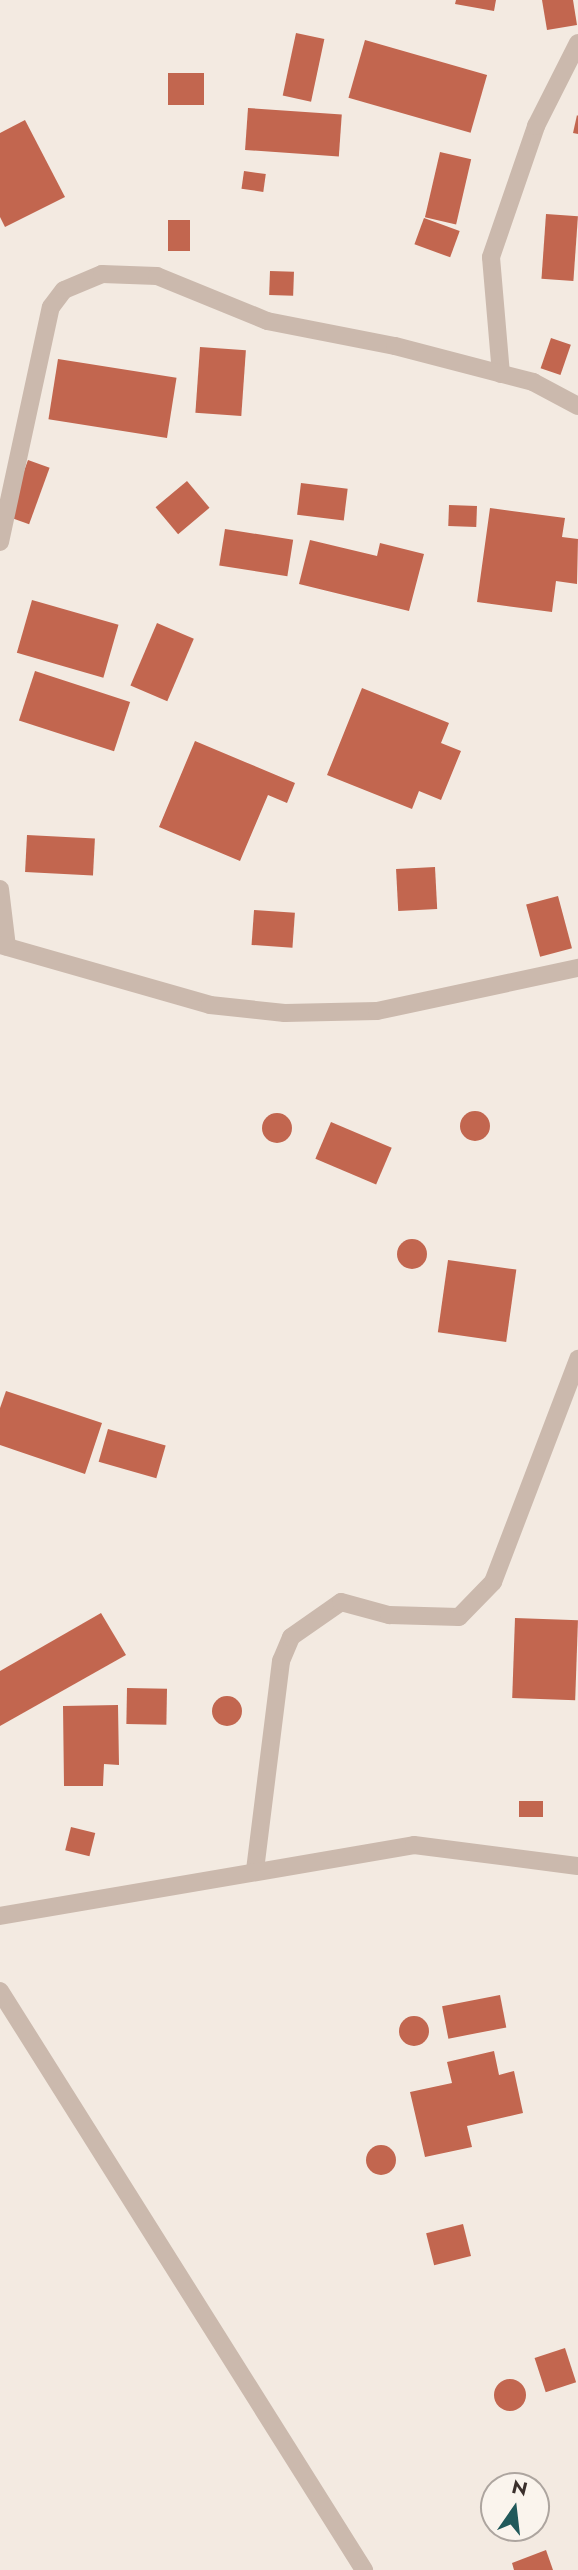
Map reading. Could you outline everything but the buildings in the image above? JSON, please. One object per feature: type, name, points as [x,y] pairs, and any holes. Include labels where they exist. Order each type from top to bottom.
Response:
[{"type":"street","points":[[501,374],[491,257],[536,125],[578,43]]},
{"type":"street","points":[[0,542],[51,307],[64,290],[102,274],[158,276],[267,321],[395,346],[533,382],[578,406]]},
{"type":"street","points":[[0,889],[4,946],[210,1005],[285,1013],[377,1011],[578,968]]},
{"type":"street","points":[[255,1870],[281,1661],[291,1637],[341,1602],[388,1615],[459,1617],[493,1582],[578,1359]]},
{"type":"street","points":[[0,1916],[255,1870],[414,1845],[578,1866]]},
{"type":"street","points":[[0,1991],[364,2570]]}]
